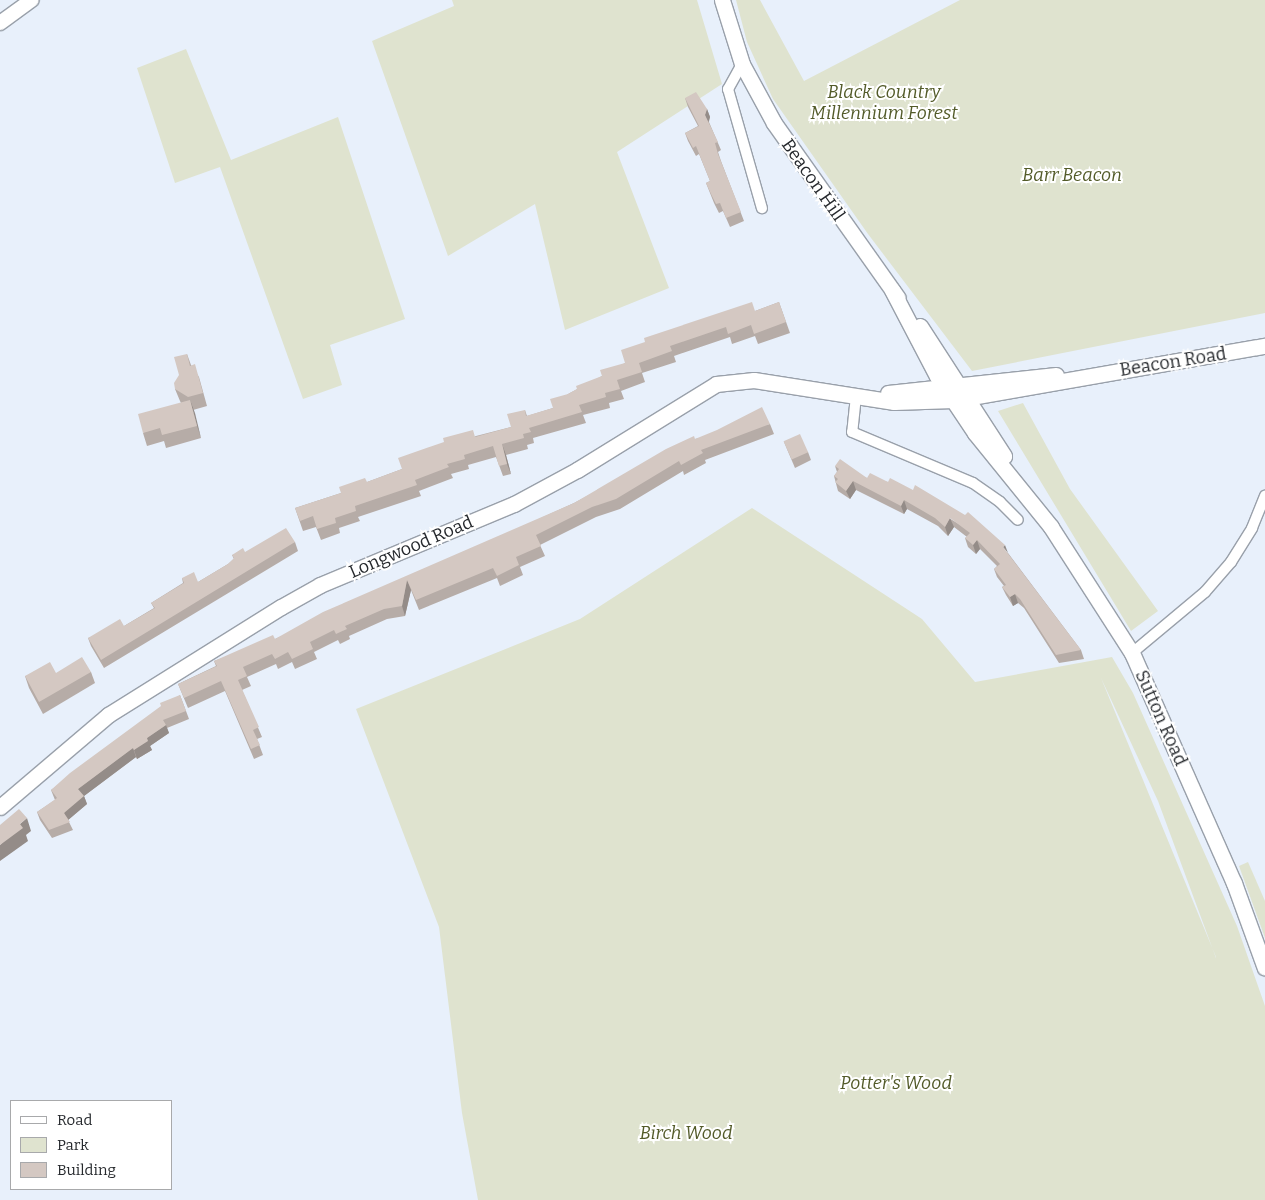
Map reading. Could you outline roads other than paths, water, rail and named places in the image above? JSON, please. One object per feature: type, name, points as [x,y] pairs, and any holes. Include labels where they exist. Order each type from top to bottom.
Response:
[{"type":"main road","name":"Beacon Hill","points":[[722,0],[742,64],[774,122],[892,290],[961,395]]},
{"type":"main road","name":"Beacon Hill","points":[[892,290],[945,387]]},
{"type":"main road","name":"Beacon Road","points":[[961,395],[1265,346]]},
{"type":"main road","name":"Longwood Road","points":[[0,807],[108,715],[272,612],[320,585],[514,504],[577,470],[716,384],[754,380],[894,402],[961,395]]},
{"type":"main road","name":"Longwood Road","points":[[856,396],[945,387],[961,395]]},
{"type":"main road","name":"Sutton Road","points":[[961,395],[1132,653],[1234,883],[1265,968]]},
{"type":"street","points":[[0,23],[32,0]]},
{"type":"street","points":[[742,64],[728,89],[762,208]]},
{"type":"street","points":[[856,396],[852,432],[973,483],[1000,502],[1018,520]]},
{"type":"street","points":[[1132,653],[1204,592],[1231,562],[1252,528],[1265,496]]},
{"type":"park label","name":"Black Country Millennium Forest","points":[[884,104]]},
{"type":"park label","name":"Barr Beacon","points":[[1072,175]]},
{"type":"park label","name":"Potter's Wood","points":[[896,1083]]},
{"type":"park label","name":"Birch Wood","points":[[686,1133]]}]
